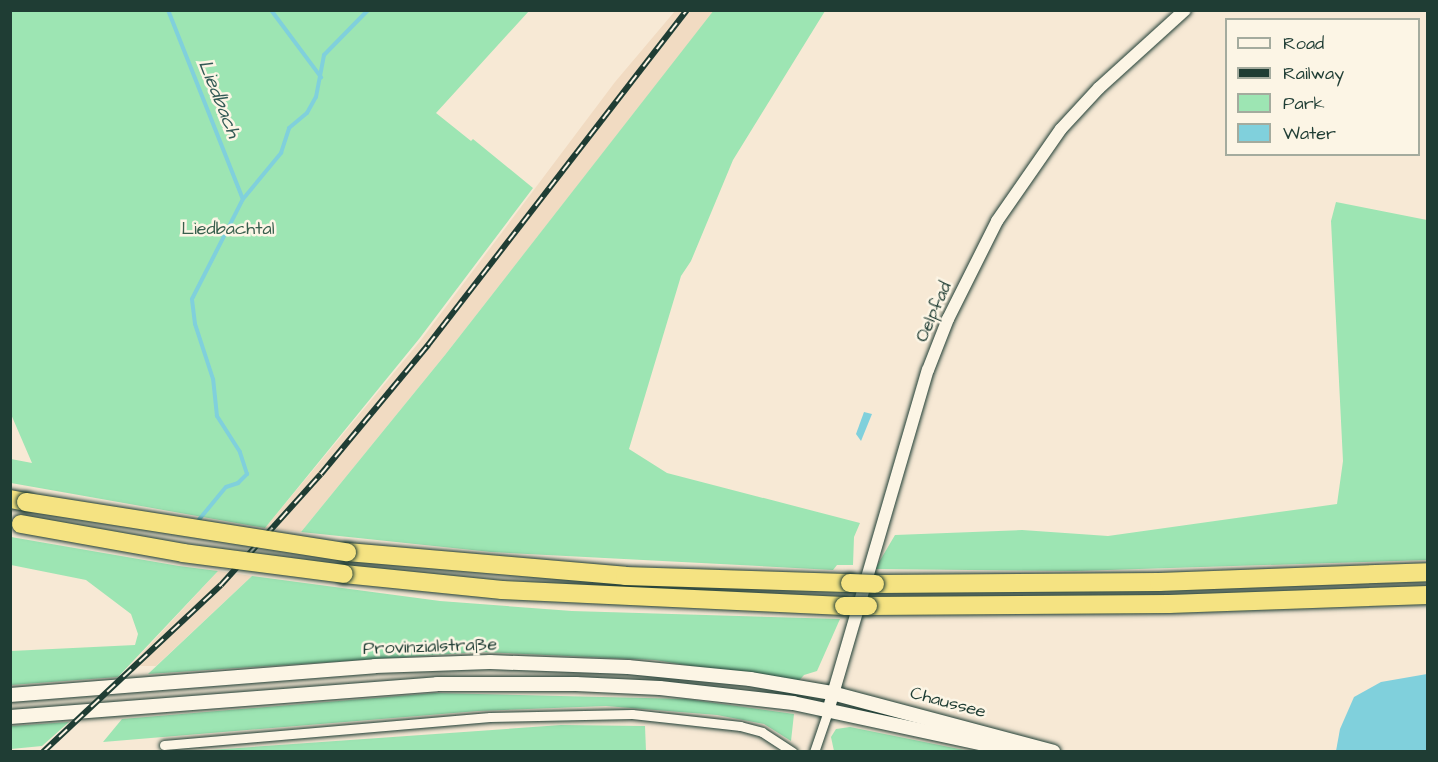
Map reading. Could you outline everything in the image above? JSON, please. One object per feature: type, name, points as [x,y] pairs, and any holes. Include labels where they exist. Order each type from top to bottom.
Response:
[{"type":"highway","points":[[18,500],[347,552],[625,576],[875,584],[1159,582],[1428,572]]},
{"type":"highway","points":[[16,523],[183,553],[344,574],[514,591],[844,606],[1169,604],[1428,595]]},
{"type":"main road","name":"Provinzialstraße","points":[[10,695],[375,666],[490,662],[649,669],[832,693]]},
{"type":"main road","name":"Provinzialstraße","points":[[10,717],[437,684],[660,688],[784,702],[828,711]]},
{"type":"main road","name":"Chaussee","points":[[832,693],[1053,752]]},
{"type":"main road","name":"Chaussee","points":[[828,711],[1022,752]]},
{"type":"street","name":"Oelpfad","points":[[832,693],[928,370],[948,319],[997,221],[1061,129],[1099,88],[1185,10]]},
{"type":"street","points":[[814,752],[832,693]]},
{"type":"street","points":[[164,745],[490,717],[632,714],[740,726],[762,732],[793,752]]},
{"type":"shaded area","points":[[675,11],[714,11],[445,355],[301,532],[265,528],[421,340],[615,82]]},
{"type":"shaded area","points":[[218,571],[252,576],[156,666],[130,666]]},
{"type":"green space","name":"Liedbachtal","points":[[11,10],[529,11],[436,113],[471,141],[473,139],[533,188],[419,339],[265,528],[11,483],[11,459],[32,463],[10,412]]},
{"type":"green space","points":[[714,10],[825,11],[733,160],[691,261],[681,276],[629,449],[667,473],[860,523],[854,537],[853,565],[837,565],[833,570],[491,552],[301,532],[445,355]]},
{"type":"green space","points":[[1336,202],[1427,220],[1427,560],[1076,571],[875,569],[895,535],[1022,530],[1108,536],[1337,504],[1343,461],[1331,221]]},
{"type":"green space","points":[[11,537],[218,571],[118,677],[11,685],[11,651],[135,645],[138,634],[131,614],[86,580],[11,565]]},
{"type":"green space","points":[[252,576],[440,601],[572,611],[840,619],[817,671],[804,675],[797,683],[655,660],[481,652],[148,674]]},
{"type":"green space","points":[[435,693],[686,699],[794,714],[791,741],[764,724],[717,715],[606,706],[478,711],[103,742],[122,719]]},
{"type":"green space","points":[[69,722],[42,746],[11,749],[11,726]]},
{"type":"green space","points":[[561,725],[645,726],[646,751],[196,751]]},
{"type":"green space","points":[[850,727],[969,751],[834,751],[831,737],[836,729]]},
{"type":"water","points":[[864,412],[872,414],[861,441],[856,434]]},
{"type":"water","points":[[1427,674],[1427,751],[1336,751],[1340,729],[1354,697],[1381,682]]},
{"type":"waterway","name":"Liedbach","points":[[168,10],[243,199]]},
{"type":"waterway","points":[[271,10],[321,77]]},
{"type":"waterway","points":[[197,522],[226,487],[238,483],[247,474],[240,452],[217,416],[213,379],[195,324],[192,299],[243,199],[281,153],[289,128],[307,113],[316,97],[324,55],[368,10]]},
{"type":"railway","points":[[43,752],[221,585],[321,474],[428,345],[687,10]]}]
